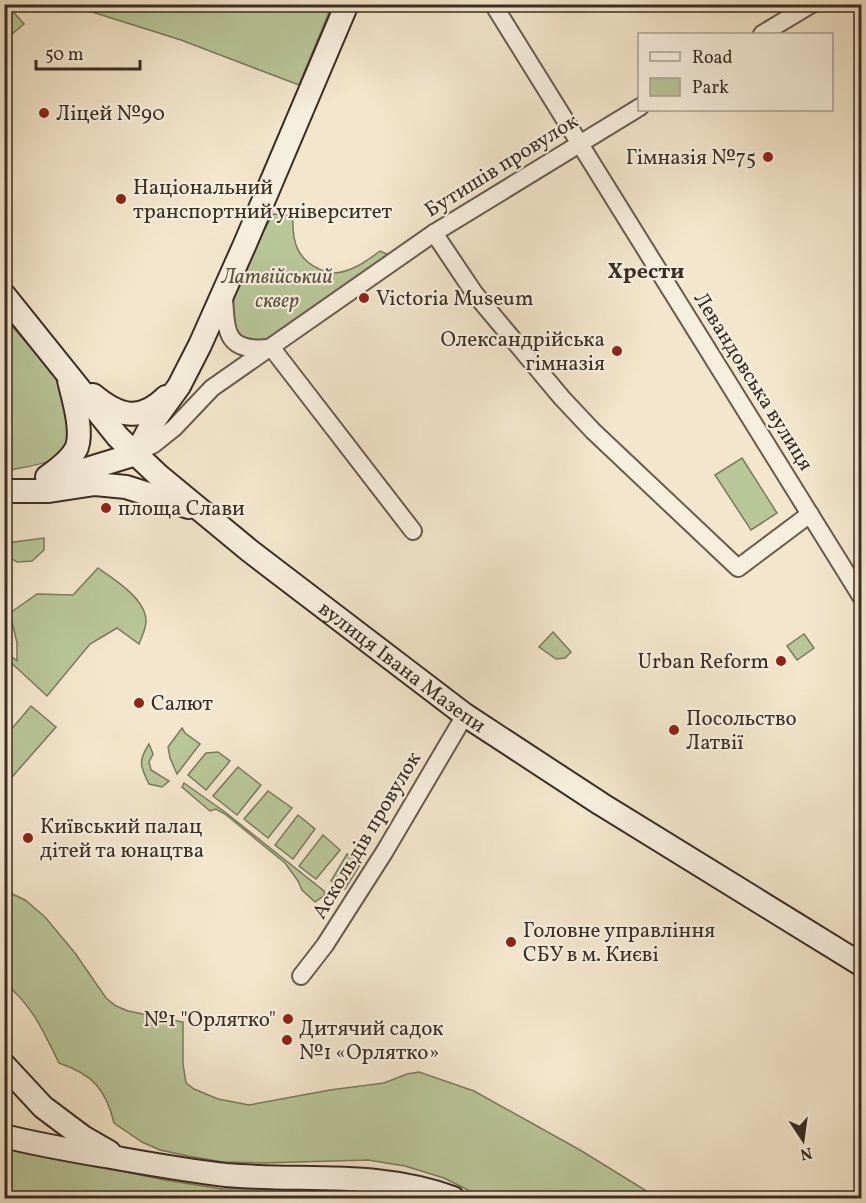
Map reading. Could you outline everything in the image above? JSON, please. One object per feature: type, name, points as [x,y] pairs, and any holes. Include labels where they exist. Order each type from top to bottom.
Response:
[{"type":"main road","points":[[4,491],[136,454],[153,422],[179,386],[200,345],[347,4]]},
{"type":"main road","name":"вулиця Івана Мазепи","points":[[4,295],[118,437],[207,516],[308,596],[465,715],[602,804],[860,960]]},
{"type":"main road","points":[[67,372],[115,412],[141,413],[159,404],[179,386]]},
{"type":"main road","points":[[38,483],[66,461],[77,447],[76,407],[67,372]]},
{"type":"main road","points":[[4,491],[49,491],[95,484],[126,487],[187,506],[207,516]]},
{"type":"main road","points":[[4,1065],[43,1107],[83,1137],[120,1158]]},
{"type":"main road","points":[[4,1136],[44,1146],[178,1169],[228,1175],[388,1181],[426,1189],[453,1198]]},
{"type":"street","name":"Левандовська вулиця","points":[[494,4],[861,598]]},
{"type":"street","points":[[764,33],[812,4]]},
{"type":"street","name":"Бутишів провулок","points":[[136,454],[154,444],[174,428],[212,388],[434,233],[638,108]]},
{"type":"street","points":[[434,233],[476,294],[562,398],[593,431],[738,568],[810,514]]},
{"type":"street","points":[[224,291],[226,326],[234,342],[245,348],[271,347],[413,531]]},
{"type":"street","name":"Аскольдів провулок","points":[[301,976],[325,945],[385,851],[465,715]]},
{"type":"green space","points":[[5,4],[24,24],[5,40]]},
{"type":"green space","points":[[70,5],[332,5],[299,85],[181,40]]},
{"type":"green space","name":"Латвійський сквер","points":[[273,214],[293,218],[295,242],[301,255],[312,265],[326,272],[352,269],[380,251],[389,255],[275,337],[256,342],[238,336],[226,315],[233,289]]},
{"type":"green space","points":[[4,317],[59,384],[70,406],[72,420],[70,441],[58,457],[40,464],[5,471]]},
{"type":"green space","points":[[742,458],[777,513],[751,530],[715,475]]},
{"type":"green space","points":[[44,538],[44,550],[32,561],[17,562],[11,558],[7,543]]},
{"type":"green space","points":[[98,568],[128,590],[141,605],[146,621],[143,635],[139,644],[117,628],[90,644],[47,696],[5,657],[5,651],[17,661],[17,643],[10,613],[37,594],[73,595]]},
{"type":"green space","points":[[553,632],[571,652],[565,658],[556,659],[539,647]]},
{"type":"green space","points":[[804,634],[814,648],[797,660],[787,646]]},
{"type":"green space","points":[[31,706],[56,727],[5,785],[5,729],[9,732]]},
{"type":"green space","points":[[182,728],[200,744],[177,774],[168,747]]},
{"type":"green space","points":[[149,744],[153,754],[149,762],[151,770],[169,781],[162,787],[149,784],[142,768],[143,755]]},
{"type":"green space","points":[[218,752],[230,761],[206,790],[188,775],[206,753]]},
{"type":"green space","points":[[238,767],[261,785],[237,815],[213,796]]},
{"type":"green space","points":[[184,783],[225,812],[324,891],[325,895],[315,902],[302,890],[285,863],[225,814],[216,809],[210,811],[182,787]]},
{"type":"green space","points":[[268,791],[292,808],[268,838],[244,819]]},
{"type":"green space","points":[[298,815],[315,829],[293,859],[275,845]]},
{"type":"green space","points":[[323,835],[340,850],[316,879],[299,866]]},
{"type":"green space","points":[[347,854],[361,863],[345,889],[331,881]]},
{"type":"green space","points":[[4,890],[25,900],[45,917],[75,953],[106,998],[116,1006],[128,1011],[183,1022],[183,1064],[186,1083],[194,1089],[218,1099],[249,1105],[384,1083],[419,1072],[474,1091],[580,1150],[658,1198],[484,1198],[444,1178],[405,1166],[368,1160],[223,1162],[160,1150],[142,1142],[114,1123],[107,1101],[96,1084],[80,1072],[59,1063],[30,1010],[5,983]]},
{"type":"green space","points":[[4,1147],[165,1180],[222,1189],[339,1188],[426,1198],[5,1198]]},
{"type":"place","name":"Ліцей №90","points":[[44,113]]},
{"type":"place","name":"Гімназія №75","points":[[768,157]]},
{"type":"place","name":"Національний транспортний університет","points":[[121,199]]},
{"type":"place","name":"Victoria Museum","points":[[364,298]]},
{"type":"place","name":"Олександрійська гімназія","points":[[617,351]]},
{"type":"place","name":"площа Слави","points":[[106,508]]},
{"type":"place","name":"Urban Reform","points":[[781,661]]},
{"type":"place","name":"Салют","points":[[139,703]]},
{"type":"place","name":"Посольство Латвії","points":[[674,730]]},
{"type":"place","name":"Київський палац дітей та юнацтва","points":[[28,838]]},
{"type":"place","name":"Головне управління СБУ в м. Києві","points":[[511,942]]},
{"type":"place","name":"№1 \"Орлятко\"","points":[[288,1019]]},
{"type":"place","name":"Дитячий садок №1 «Орлятко»","points":[[287,1040]]},
{"type":"district","name":"Хрести","points":[[646,270]]}]
